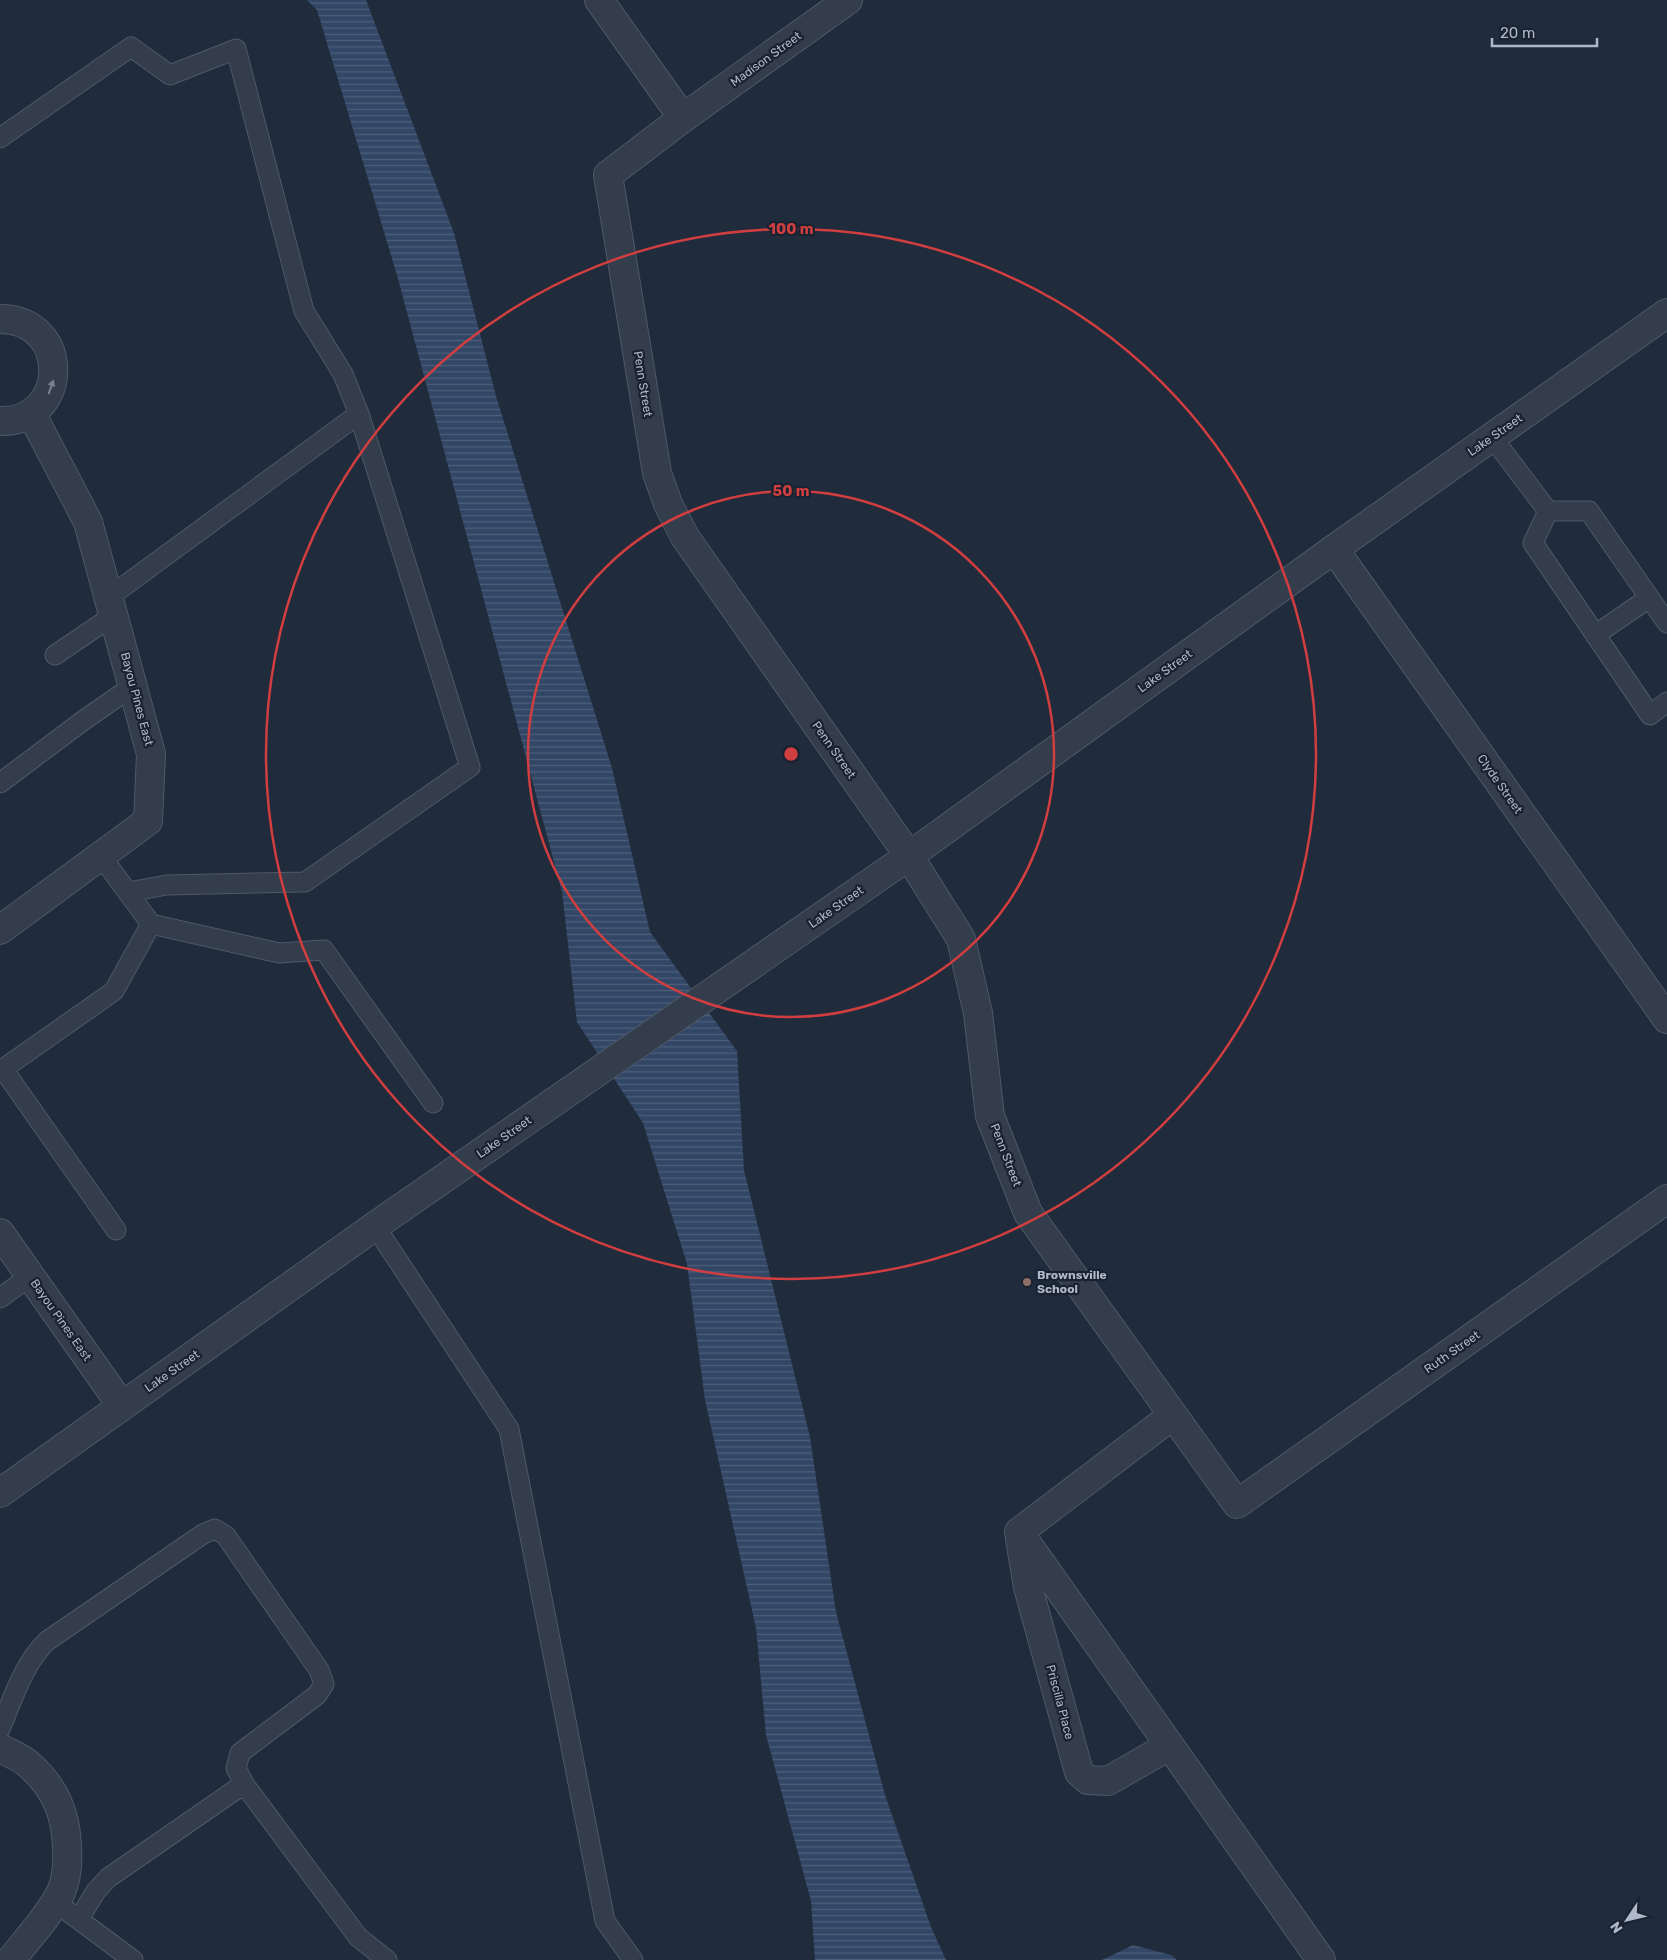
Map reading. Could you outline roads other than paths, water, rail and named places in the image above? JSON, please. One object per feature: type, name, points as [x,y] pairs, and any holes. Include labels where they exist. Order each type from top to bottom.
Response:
[{"type":"street","points":[[600,0],[683,118]]},
{"type":"street","name":"Madison Street","points":[[683,118],[848,0]]},
{"type":"street","name":"Penn Street","points":[[683,118],[608,175],[657,473],[668,504],[684,537],[909,856],[961,939],[978,1013],[990,1116],[1028,1213],[1237,1504]]},
{"type":"street","name":"Lake Street","points":[[0,1492],[375,1226],[909,856],[1334,549],[1667,313]]},
{"type":"street","points":[[0,319],[11,319],[27,324],[40,334],[49,348],[54,363],[53,379],[48,395],[38,407],[25,417],[10,421],[0,421]]},
{"type":"street","name":"Bayou Pines East","points":[[0,930],[148,822],[151,754],[88,522],[30,413]]},
{"type":"street","name":"Clyde Street","points":[[1334,549],[1667,1019]]},
{"type":"street","name":"Ruth Street","points":[[1237,1504],[1667,1199]]},
{"type":"street","name":"Bayou Pines East","points":[[0,1233],[122,1406]]},
{"type":"street","points":[[1173,1415],[1019,1532],[1321,1960]]},
{"type":"street","name":"Priscilla Place","points":[[1019,1532],[1028,1587],[1079,1772],[1088,1780],[1108,1781],[1169,1746]]},
{"type":"street","points":[[0,1748],[26,1762],[43,1780],[58,1801],[66,1827],[68,1862],[62,1890],[11,1960]]},
{"type":"lane","points":[[0,138],[131,47],[170,75],[236,49],[304,311],[343,374],[359,414],[470,767],[306,882],[167,885],[128,892]]},
{"type":"lane","points":[[55,655],[111,606],[359,414]]},
{"type":"lane","points":[[1492,437],[1548,511]]},
{"type":"lane","points":[[1548,511],[1589,511],[1667,623]]},
{"type":"lane","points":[[1548,511],[1533,544],[1650,715],[1667,702]]},
{"type":"lane","points":[[1595,635],[1650,598]]},
{"type":"lane","points":[[0,783],[133,686]]},
{"type":"lane","points":[[101,856],[151,924],[278,953],[324,950],[433,1103]]},
{"type":"lane","points":[[116,1230],[1,1070],[114,991],[151,924]]},
{"type":"lane","points":[[375,1226],[509,1429],[605,1921],[633,1960]]},
{"type":"lane","points":[[0,1298],[30,1276]]},
{"type":"lane","points":[[0,1729],[34,1653],[47,1641],[203,1534],[215,1529],[226,1536],[319,1670],[324,1684],[317,1695],[240,1753],[236,1768],[244,1784],[358,1936],[387,1960]]},
{"type":"lane","points":[[79,1919],[96,1891],[108,1878],[244,1784]]},
{"type":"lane","points":[[55,1902],[133,1960]]},
{"type":"water","points":[[307,0],[366,0],[454,233],[496,396],[612,768],[650,932],[737,1051],[744,1170],[810,1437],[836,1612],[885,1795],[931,1927],[946,1960],[815,1960],[811,1901],[766,1735],[756,1628],[705,1400],[687,1264],[643,1123],[577,1022],[562,892],[397,275],[317,10]]},
{"type":"water","points":[[1133,1945],[1171,1955],[1177,1960],[1102,1960]]},
{"type":"place","name":"Brownsville School","points":[[1027,1282]]}]
